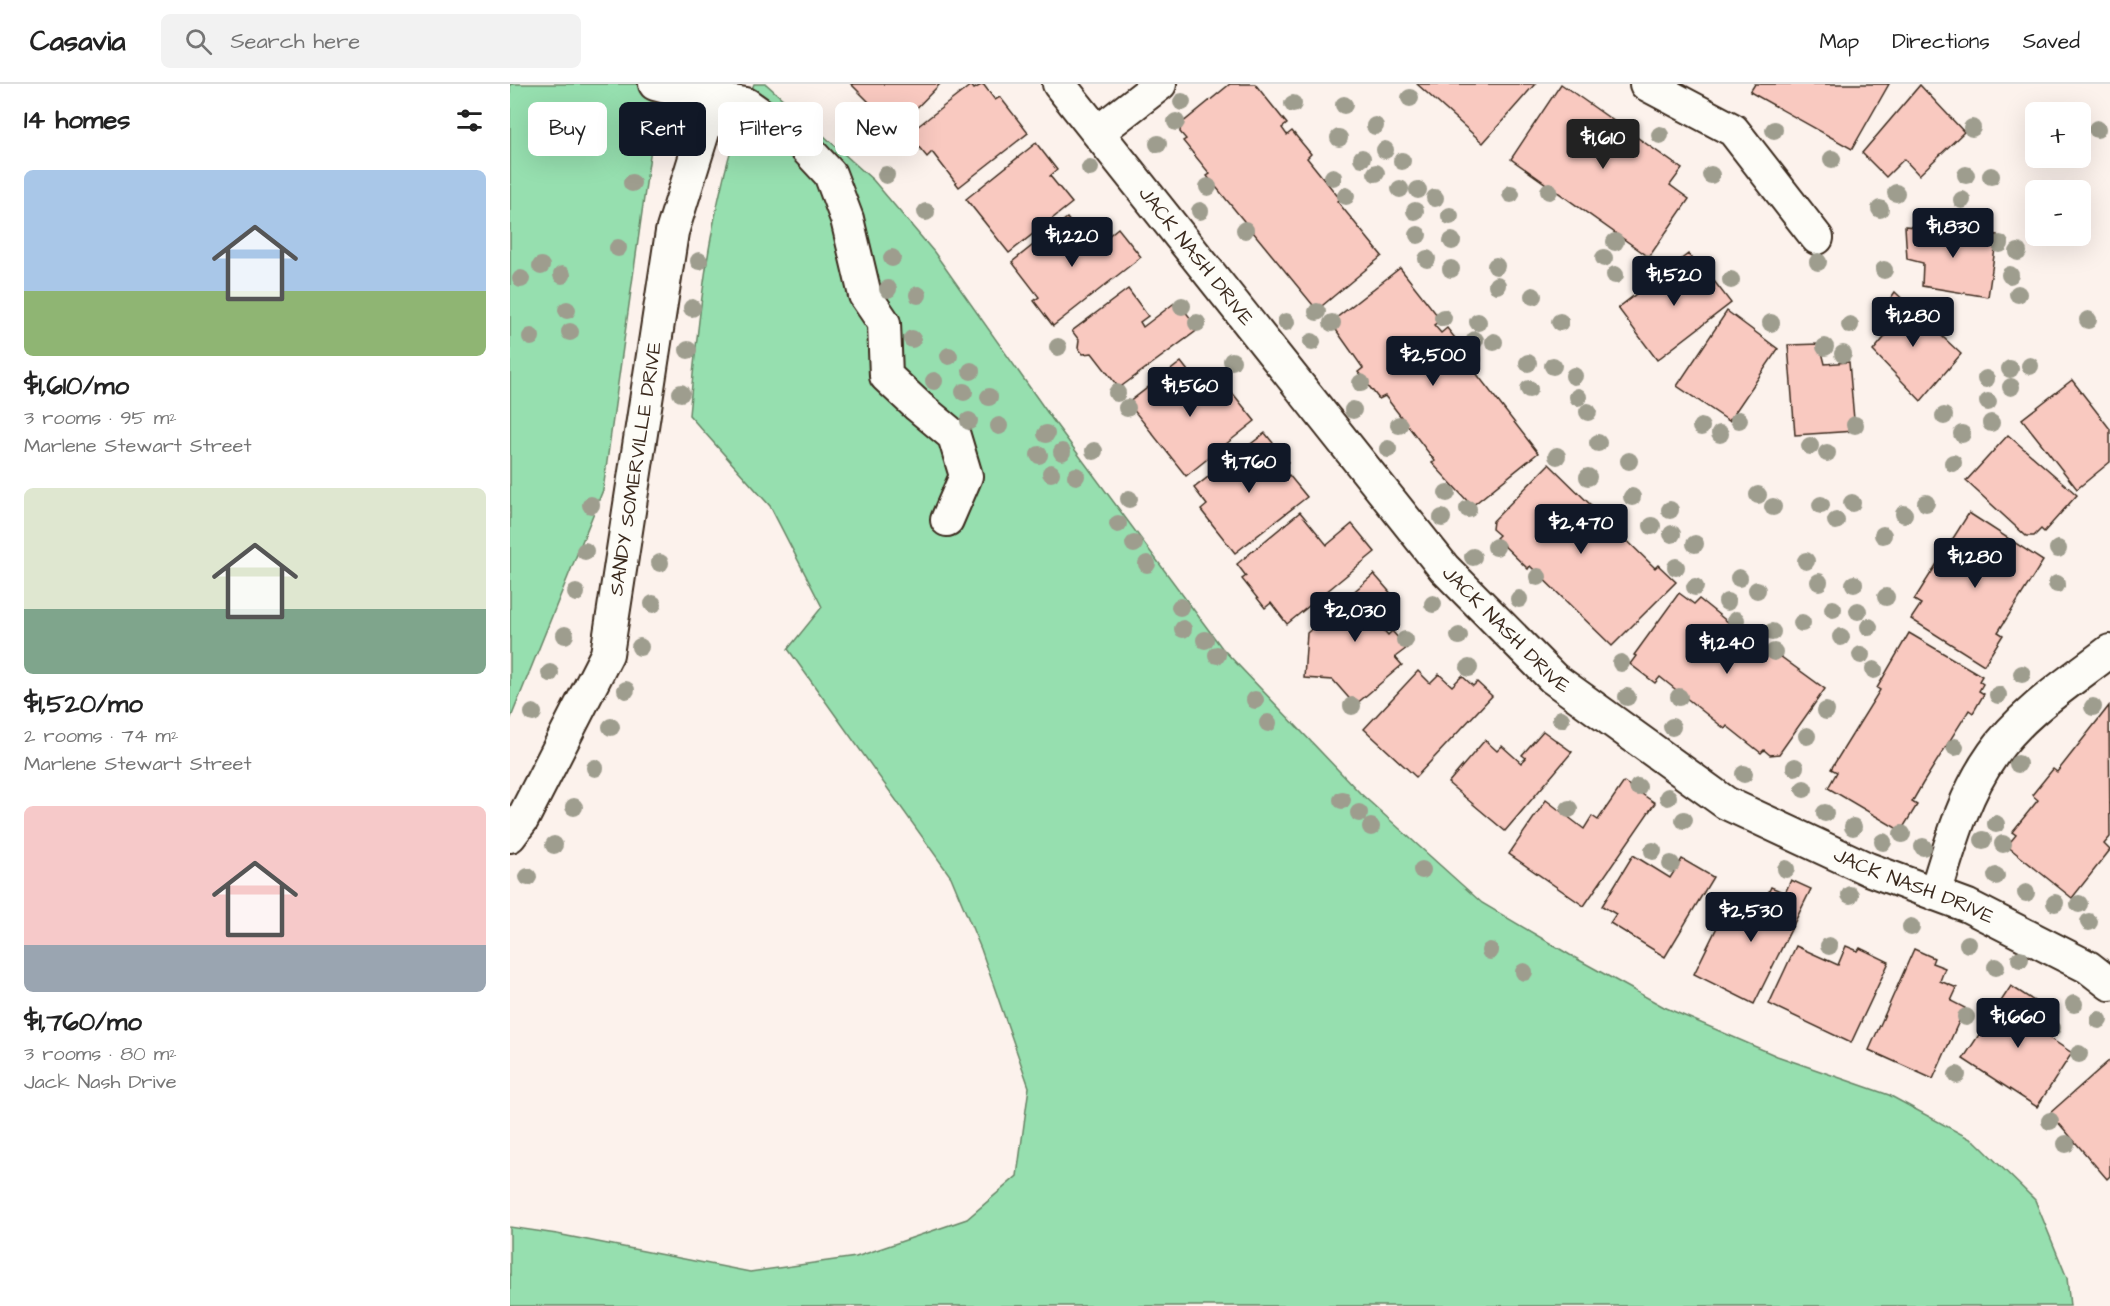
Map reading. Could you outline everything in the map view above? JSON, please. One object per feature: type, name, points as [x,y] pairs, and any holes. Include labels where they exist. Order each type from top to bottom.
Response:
[{"type":"street","points":[[655,84],[715,91],[746,104],[802,144],[830,174],[847,219],[865,295],[884,323],[886,376],[954,436],[966,476],[947,519]]},
{"type":"street","name":"JACK NASH DRIVE","points":[[1059,84],[1444,568],[1553,678],[1726,803],[1868,869],[1968,906],[2088,967],[2110,984]]},
{"type":"street","points":[[1098,132],[1160,84]]},
{"type":"street","points":[[1646,84],[1734,130],[1817,238]]},
{"type":"street","name":"SANDY SOMERVILLE DRIVE","points":[[510,836],[522,820],[607,654],[672,232],[715,91]]},
{"type":"street","points":[[1935,894],[1965,805],[1994,753],[2036,708],[2110,651]]},
{"type":"green space","points":[[510,84],[660,84],[657,102],[619,102],[619,156],[650,156],[603,490],[510,720]]},
{"type":"green space","points":[[754,84],[766,84],[786,102],[747,102]]},
{"type":"green space","points":[[823,135],[835,146],[835,156],[846,156],[873,180],[934,252],[1052,419],[1222,648],[1360,793],[1482,903],[1570,955],[1664,1007],[1777,1056],[1889,1095],[1976,1142],[2035,1200],[2067,1278],[2070,1306],[510,1306],[510,1227],[750,1272],[856,1257],[967,1219],[1017,1176],[1029,1087],[981,949],[951,877],[788,649],[822,607],[770,506],[689,415],[703,290],[730,156],[823,156]]},
{"type":"building","points":[[851,84],[940,84],[919,105],[919,102],[869,102]]},
{"type":"building","points":[[983,84],[995,100],[1000,97],[1028,133],[959,187],[932,152],[927,157],[919,147],[919,125],[971,85],[974,89]]},
{"type":"building","points":[[1230,84],[1255,84],[1287,124],[1282,128],[1287,135],[1292,131],[1311,154],[1307,158],[1340,199],[1337,201],[1382,256],[1317,310],[1207,176],[1210,174],[1183,141],[1186,139],[1180,132],[1181,124]]},
{"type":"building","points":[[1417,84],[1535,84],[1483,143]]},
{"type":"building","points":[[1561,84],[1682,169],[1670,185],[1689,199],[1649,257],[1511,159]]},
{"type":"building","points":[[1755,84],[1889,84],[1852,149],[1750,92]]},
{"type":"building","points":[[1920,85],[1964,132],[1919,175],[1904,159],[1886,177],[1862,153]]},
{"type":"building","points":[[1036,143],[1057,170],[1050,176],[1072,203],[1009,253],[966,199]]},
{"type":"building","points":[[1067,218],[1081,236],[1085,232],[1096,246],[1118,228],[1141,257],[1053,326],[1034,301],[1039,297],[1012,262]]},
{"type":"building","points":[[1905,226],[1997,235],[1988,297],[1922,286],[1923,263],[1907,259]]},
{"type":"building","points":[[1688,254],[1707,278],[1711,277],[1731,303],[1657,360],[1618,308]]},
{"type":"building","points":[[1400,268],[1441,320],[1434,325],[1441,333],[1447,328],[1466,352],[1462,355],[1538,453],[1472,506],[1432,463],[1435,461],[1385,396],[1379,399],[1358,372],[1363,368],[1334,327],[1335,319]]},
{"type":"building","points":[[1128,289],[1148,316],[1140,322],[1143,327],[1177,301],[1199,329],[1119,388],[1092,353],[1083,354],[1078,348],[1079,340],[1072,331]]},
{"type":"building","points":[[1895,292],[1961,354],[1921,401],[1873,351],[1888,333],[1875,320]]},
{"type":"building","points":[[1727,311],[1778,349],[1729,421],[1677,386]]},
{"type":"building","points":[[1820,344],[1825,364],[1849,362],[1855,431],[1795,435],[1788,345]]},
{"type":"building","points":[[1181,362],[1209,398],[1226,385],[1255,421],[1186,476],[1128,403]]},
{"type":"building","points":[[2072,380],[2110,429],[2110,462],[2077,489],[2022,419]]},
{"type":"building","points":[[1265,433],[1288,462],[1278,470],[1285,478],[1289,475],[1307,497],[1235,553],[1201,510],[1207,505],[1194,488]]},
{"type":"building","points":[[2008,435],[2077,495],[2044,532],[2041,529],[2034,536],[2026,536],[1966,481]]},
{"type":"building","points":[[1549,464],[1655,568],[1658,565],[1676,582],[1612,646],[1530,566],[1528,569],[1496,538],[1499,535],[1492,529],[1493,521]]},
{"type":"building","points":[[1300,512],[1327,545],[1352,524],[1375,552],[1287,624],[1271,603],[1265,608],[1242,579],[1246,576],[1237,564]]},
{"type":"building","points":[[1969,513],[2043,561],[1998,632],[2003,635],[1984,665],[1911,619],[1921,604],[1914,600]]},
{"type":"building","points":[[1374,574],[1394,597],[1388,602],[1397,611],[1380,626],[1388,635],[1392,631],[1407,648],[1395,657],[1402,665],[1355,705],[1333,680],[1304,678],[1307,633]]},
{"type":"building","points":[[1679,593],[1694,604],[1699,599],[1773,658],[1777,654],[1825,689],[1779,754],[1770,755],[1764,750],[1761,753],[1727,726],[1725,729],[1660,677],[1655,683],[1630,664],[1636,656],[1634,655]]},
{"type":"building","points":[[1909,633],[1982,676],[1979,681],[1983,684],[1979,691],[1984,694],[1973,713],[1969,710],[1923,783],[1912,802],[1917,805],[1901,831],[1828,788],[1837,772],[1831,769],[1880,690],[1877,688]]},
{"type":"building","points":[[1418,671],[1430,683],[1439,674],[1452,686],[1462,676],[1473,686],[1477,682],[1492,696],[1416,777],[1364,729]]},
{"type":"building","points":[[2109,706],[2110,837],[2104,844],[2110,850],[2072,898],[2007,846],[2016,835],[2012,832],[2038,800],[2032,795],[2053,769],[2057,772]]},
{"type":"building","points":[[1543,731],[1572,752],[1505,831],[1448,783],[1485,740],[1497,751],[1502,746],[1521,763],[1526,758],[1522,755]]},
{"type":"building","points":[[1624,782],[1655,803],[1584,906],[1509,854],[1546,800],[1584,829],[1592,816],[1598,820]]},
{"type":"building","points":[[1633,855],[1670,878],[1682,859],[1713,877],[1665,957],[1610,923],[1616,914],[1602,906]]},
{"type":"building","points":[[1791,880],[1811,889],[1754,1004],[1694,974],[1728,905],[1756,919],[1771,887],[1785,893]]},
{"type":"building","points":[[1796,946],[1838,965],[1846,946],[1858,951],[1860,948],[1889,962],[1851,1043],[1769,1004]]},
{"type":"building","points":[[1914,949],[1934,958],[1932,963],[1945,968],[1940,981],[1957,988],[1951,1001],[1965,1008],[1933,1079],[1869,1050]]},
{"type":"building","points":[[2011,986],[2048,1010],[2036,1029],[2072,1053],[2037,1107],[1963,1059]]},
{"type":"building","points":[[2110,1060],[2110,1176],[2107,1179],[2050,1113]]}]
